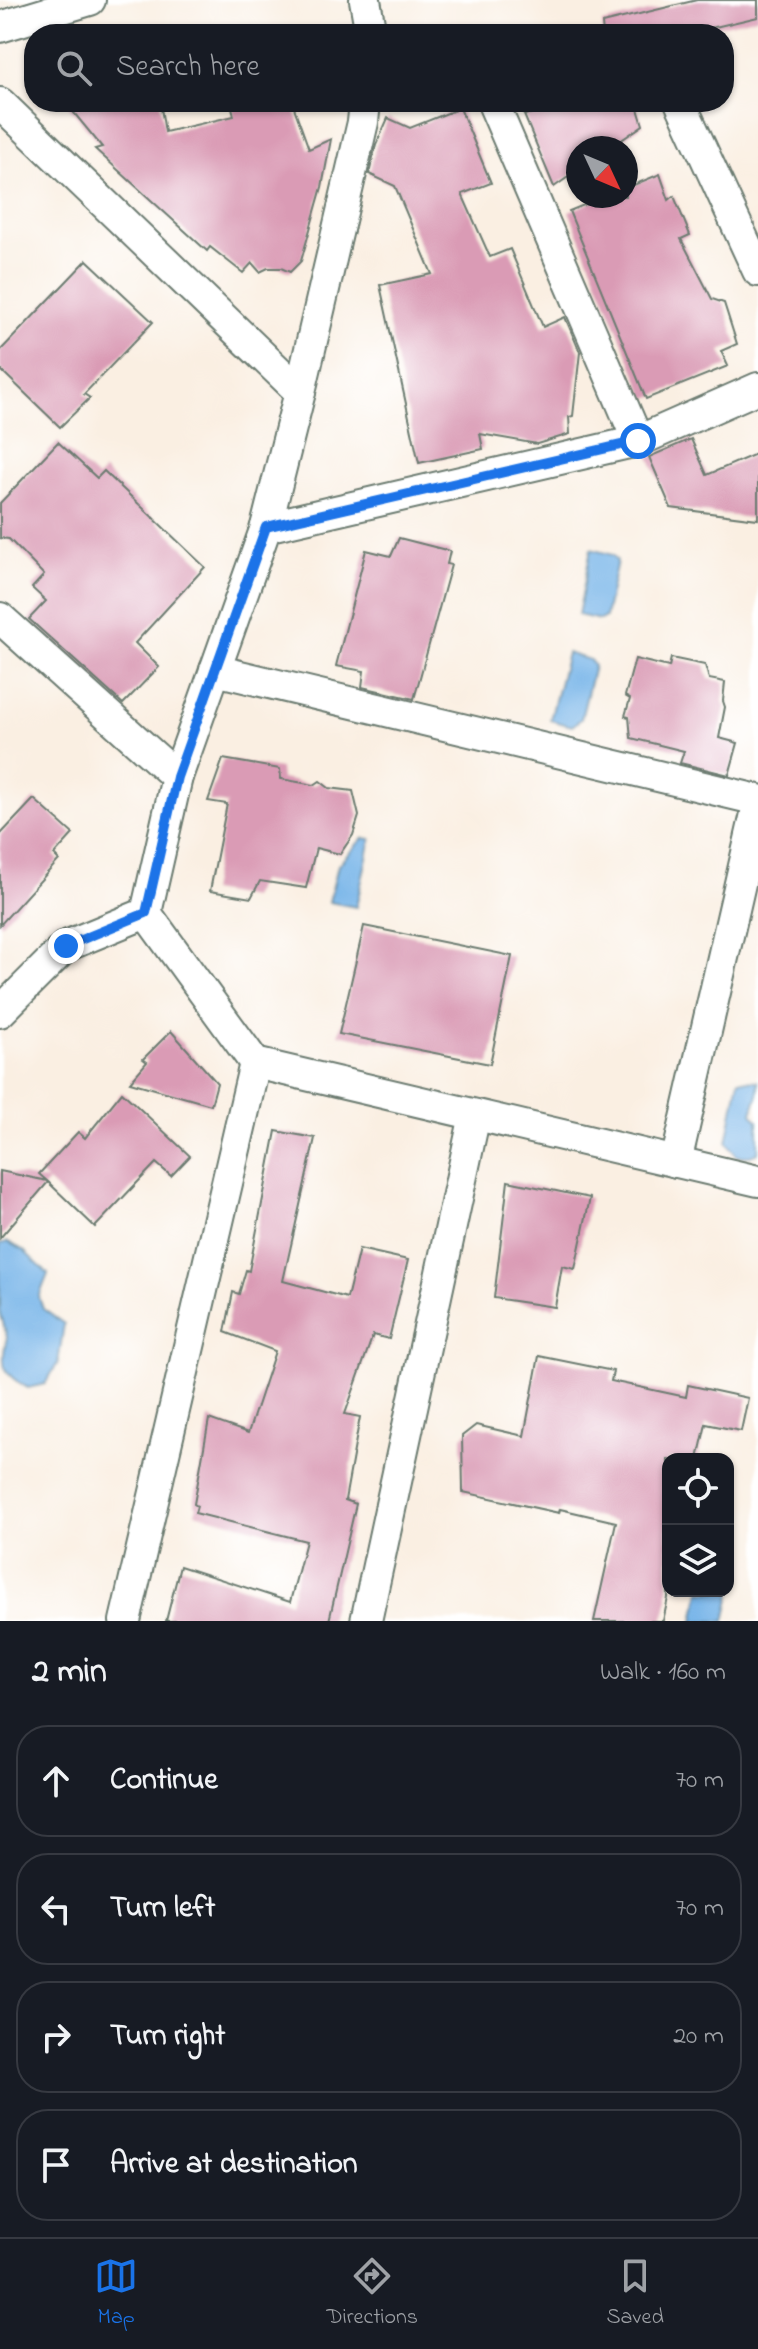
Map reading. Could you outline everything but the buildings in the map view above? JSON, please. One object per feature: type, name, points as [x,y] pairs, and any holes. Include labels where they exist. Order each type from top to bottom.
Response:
[{"type":"street","points":[[0,27],[90,0]]},
{"type":"street","points":[[365,0],[369,24]]},
{"type":"street","points":[[0,103],[300,392]]},
{"type":"street","points":[[364,112],[266,527],[177,777],[146,913],[255,1063],[758,1181]]},
{"type":"street","points":[[497,112],[638,441]]},
{"type":"street","points":[[685,112],[758,271]]},
{"type":"street","points":[[266,527],[638,441],[758,388]]},
{"type":"street","points":[[0,618],[177,777]]},
{"type":"street","points":[[215,670],[758,803],[676,1162]]},
{"type":"street","points":[[0,1012],[66,946],[146,913]]},
{"type":"street","points":[[125,1621],[255,1063]]},
{"type":"street","points":[[366,1621],[475,1115]]},
{"type":"water","points":[[591,549],[613,555],[617,561],[605,617],[600,620],[578,615]]},
{"type":"water","points":[[567,653],[590,660],[594,666],[581,719],[572,726],[550,720]]},
{"type":"water","points":[[363,838],[371,839],[356,907],[329,902],[338,865]]},
{"type":"water","points":[[739,1080],[758,1081],[752,1113],[758,1121],[758,1153],[750,1156],[737,1156],[727,1142]]},
{"type":"water","points":[[8,1242],[23,1250],[48,1274],[39,1297],[43,1309],[64,1324],[58,1363],[45,1384],[28,1388],[8,1373],[4,1362],[7,1337],[0,1311],[0,1244]]},
{"type":"water","points":[[699,1597],[730,1597],[725,1621],[694,1621]]},
{"type":"route","points":[[66,946],[146,913],[177,777],[266,527],[638,441]]}]
